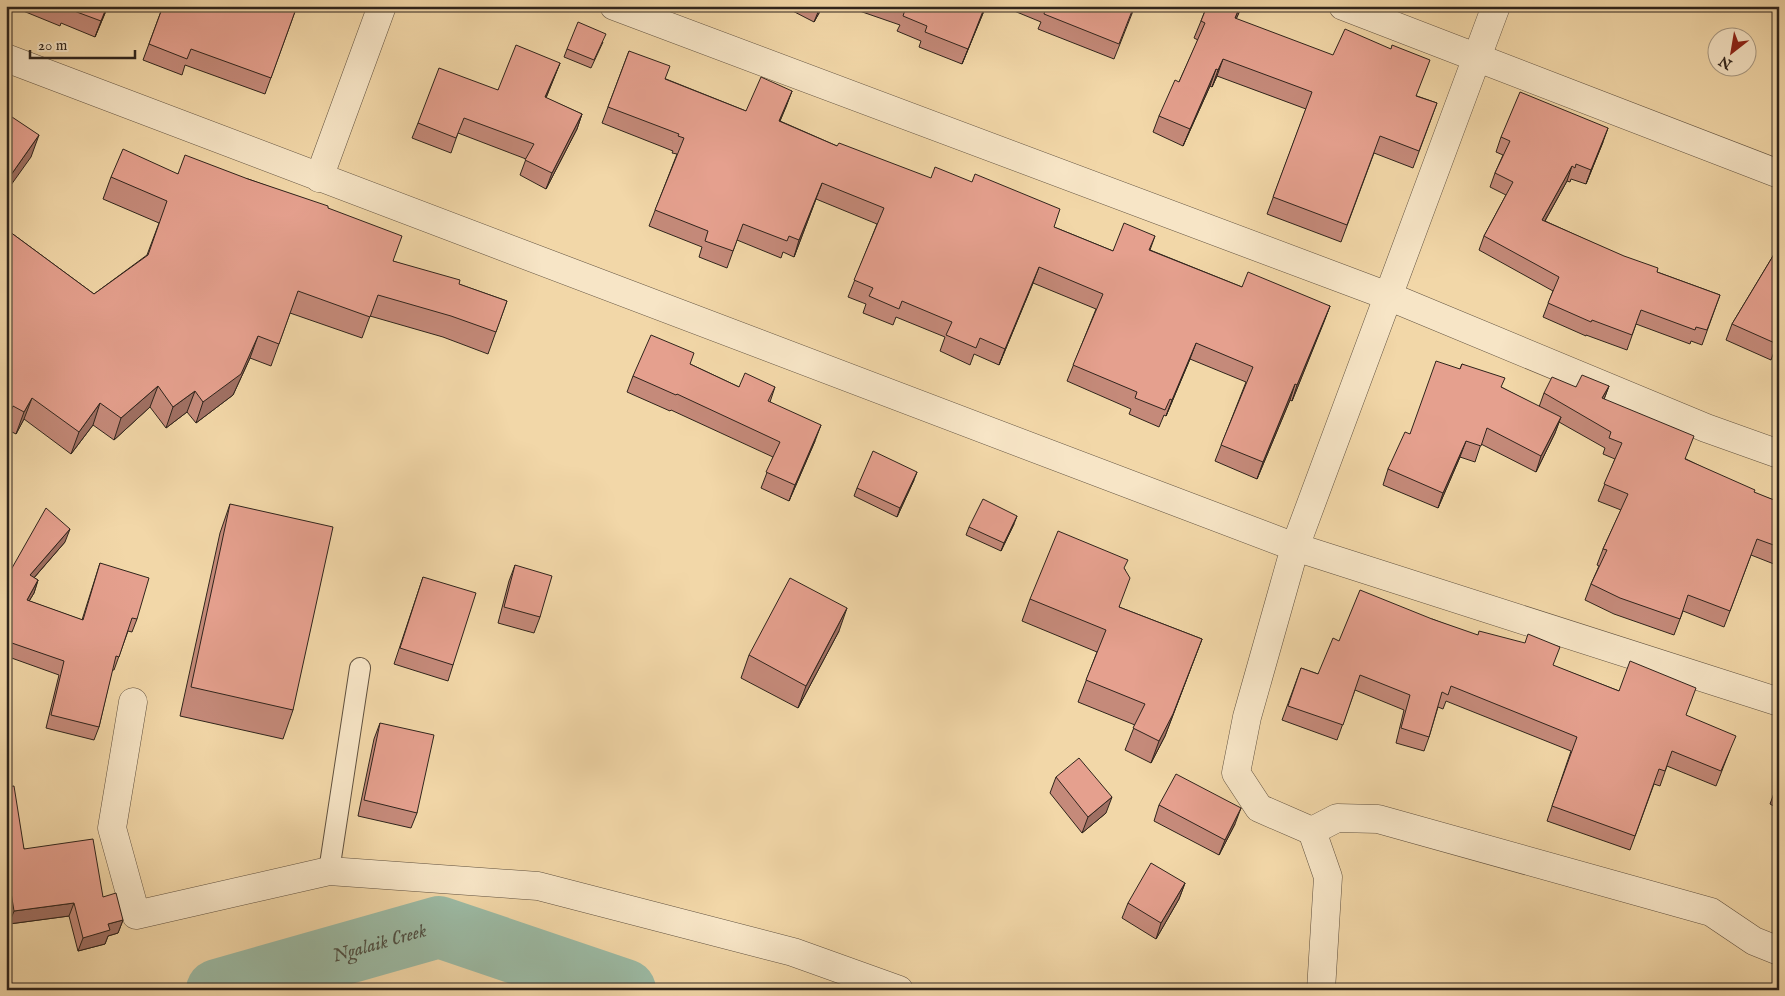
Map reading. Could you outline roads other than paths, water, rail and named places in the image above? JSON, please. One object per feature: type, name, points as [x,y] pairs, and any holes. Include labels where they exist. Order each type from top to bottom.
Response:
[{"type":"street","points":[[319,178],[382,6]]},
{"type":"street","points":[[614,6],[1388,296],[1706,428],[1779,454]]},
{"type":"street","points":[[1343,6],[1779,174]]},
{"type":"street","points":[[1321,990],[1328,877],[1312,831],[1259,808],[1236,773],[1247,717],[1295,546],[1496,6]]},
{"type":"street","points":[[6,58],[1295,546],[1779,702]]},
{"type":"street","points":[[133,702],[112,828],[136,915],[329,871],[538,886],[792,952],[899,990]]},
{"type":"street","points":[[1312,831],[1337,818],[1378,818],[1711,912],[1754,941],[1779,951]]},
{"type":"lane","points":[[329,871],[360,668]]},
{"type":"waterway","name":"Ngalaik Creek","points":[[217,990],[439,927],[625,990]]}]
